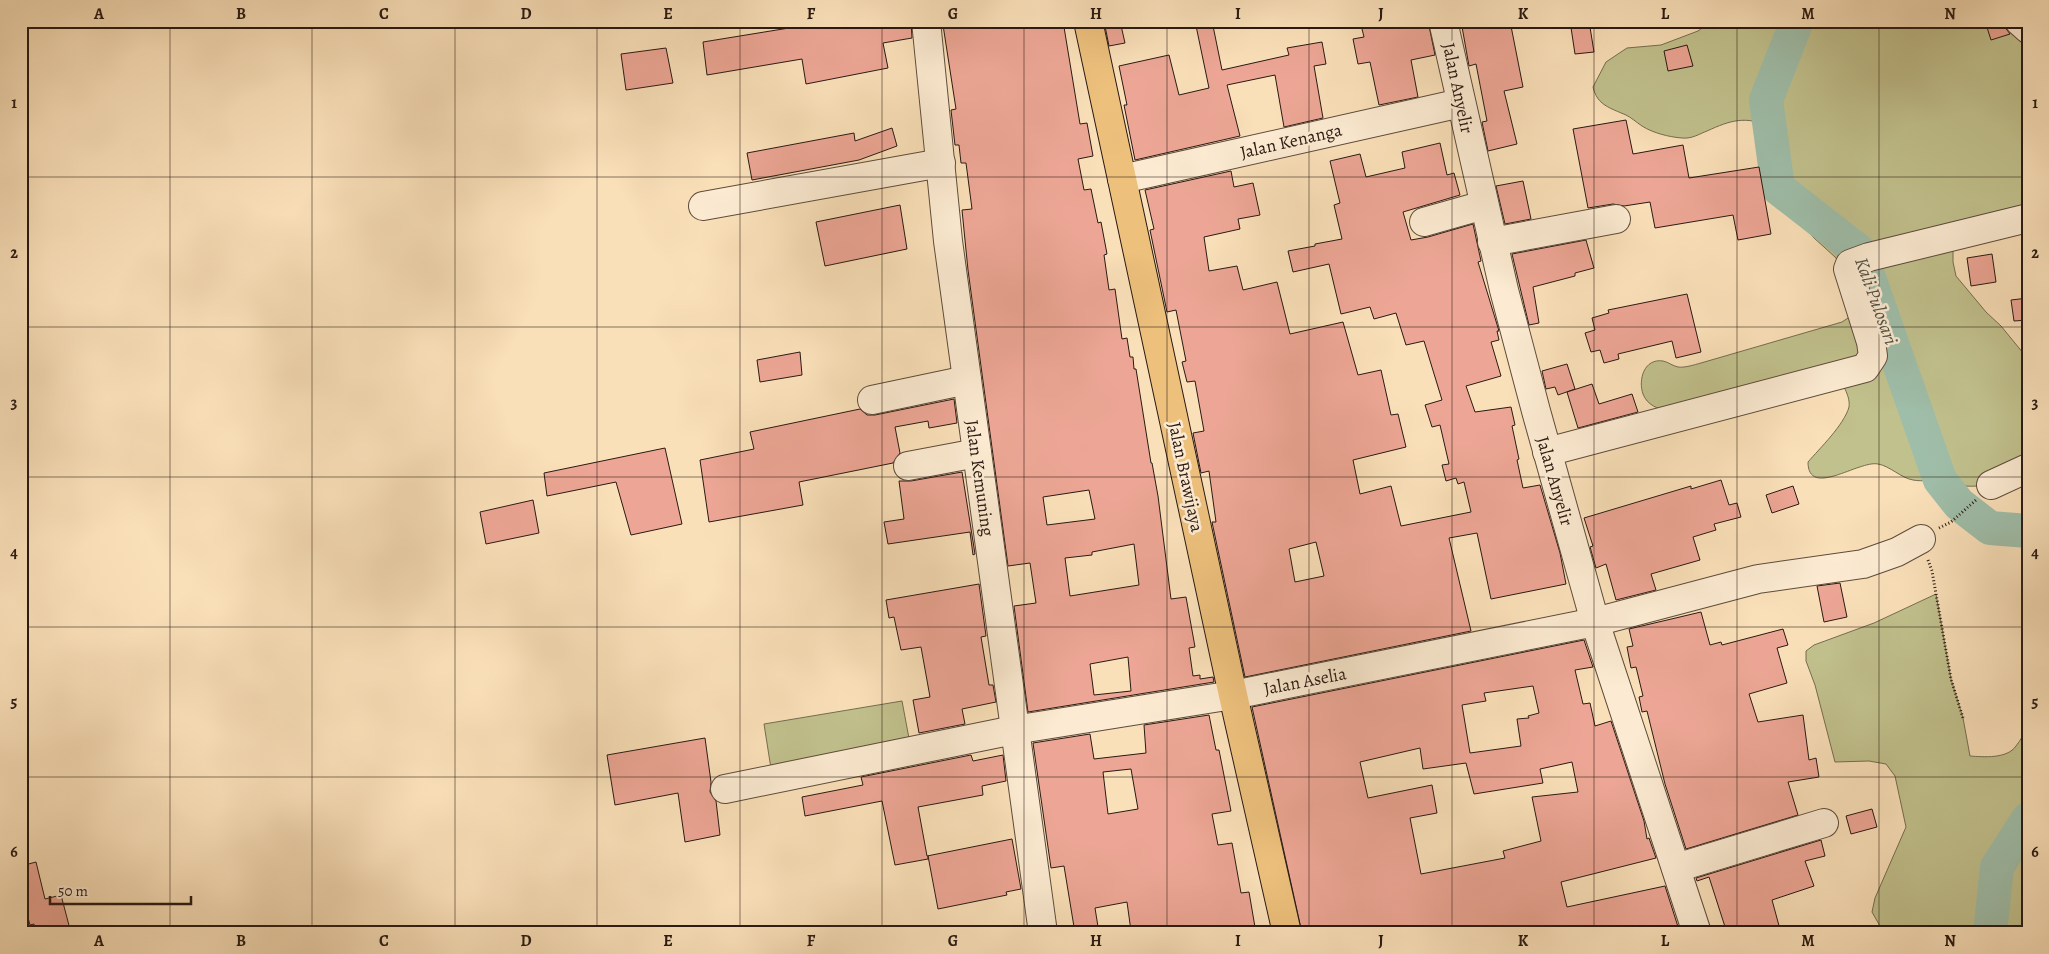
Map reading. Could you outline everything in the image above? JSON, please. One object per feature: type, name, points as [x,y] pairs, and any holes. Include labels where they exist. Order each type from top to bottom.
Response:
[{"type":"main road","name":"Jalan Brawijaya","points":[[1088,21],[1286,933]]},
{"type":"street","name":"Jalan Kemuning","points":[[926,21],[948,241],[1043,933]]},
{"type":"street","name":"Jalan Anyelir","points":[[1443,21],[1492,242],[1595,622],[1697,933]]},
{"type":"street","points":[[2019,21],[2028,29]]},
{"type":"street","name":"Jalan Kenanga","points":[[1122,179],[1460,103]]},
{"type":"street","points":[[703,206],[941,163]]},
{"type":"street","points":[[1424,222],[1484,206]]},
{"type":"street","points":[[1492,242],[1616,218]]},
{"type":"street","points":[[1548,452],[1865,368],[1873,356],[1871,342],[1848,269],[1850,264],[1864,258],[2028,218]]},
{"type":"street","points":[[872,400],[967,380]]},
{"type":"street","points":[[908,466],[977,454]]},
{"type":"street","points":[[1992,485],[2028,468]]},
{"type":"street","name":"Jalan Aselia","points":[[725,789],[1014,730],[1233,695],[1595,622],[1758,578],[1863,564],[1897,552],[1921,539]]},
{"type":"street","points":[[1676,868],[1824,823]]},
{"type":"path","points":[[1950,522],[1972,505]]},
{"type":"path","points":[[1921,539],[1932,572],[1951,679],[1963,718]]},
{"type":"green space","points":[[1712,21],[1860,21],[1881,28],[1910,21],[2019,21],[2028,29],[2028,210],[1953,250],[1953,262],[1956,276],[2028,359],[2028,468],[1986,485],[1977,486],[1958,485],[1944,480],[1913,480],[1878,464],[1870,464],[1825,478],[1816,477],[1810,473],[1808,462],[1831,436],[1846,414],[1849,402],[1844,387],[1668,411],[1653,406],[1647,401],[1643,394],[1641,383],[1644,371],[1651,363],[1663,361],[1678,367],[1692,365],[1842,322],[1854,314],[1846,271],[1835,257],[1804,226],[1778,188],[1770,126],[1745,120],[1723,124],[1692,137],[1672,137],[1651,131],[1628,116],[1610,108],[1601,102],[1595,93],[1593,87],[1606,62],[1627,48],[1661,45],[1698,31]]},
{"type":"green space","points":[[1936,594],[1951,679],[1963,718],[1970,756],[1995,756],[2007,753],[2016,746],[2028,729],[2028,933],[1923,933],[1913,926],[1880,926],[1872,912],[1875,898],[1906,827],[1895,776],[1886,764],[1869,761],[1835,762],[1815,685],[1806,661],[1806,651],[1814,645],[1874,623]]},
{"type":"green space","points":[[902,701],[911,749],[772,775],[764,724]]},
{"type":"building","points":[[812,21],[911,21],[912,38],[883,43],[888,68],[806,84],[802,59],[707,75],[703,42],[789,28],[788,25]]},
{"type":"building","points":[[958,21],[1063,21],[1080,124],[1087,123],[1093,156],[1078,159],[1084,190],[1091,189],[1098,223],[1101,222],[1107,254],[1104,255],[1109,290],[1115,289],[1122,339],[1127,338],[1130,357],[1133,357],[1134,369],[1136,369],[1158,496],[1171,599],[1186,597],[1195,647],[1189,648],[1193,676],[1200,675],[1200,679],[1213,677],[1214,682],[1028,712],[1014,606],[1036,603],[1030,563],[1008,566],[968,270],[962,210],[972,209],[966,163],[961,163],[959,145],[955,145],[951,110],[956,109],[943,25],[958,23]],"holes":[[[1089,490],[1095,519],[1047,525],[1043,497]],[[1134,544],[1139,585],[1070,596],[1065,558],[1092,555],[1092,552]],[[1128,657],[1131,691],[1094,695],[1090,664]]]},
{"type":"building","points":[[1104,21],[1120,21],[1125,43],[1109,46]]},
{"type":"building","points":[[1195,21],[1212,21],[1222,70],[1289,55],[1287,48],[1322,42],[1326,64],[1314,66],[1323,118],[1284,127],[1275,75],[1227,85],[1240,136],[1135,160],[1124,105],[1127,105],[1119,66],[1169,55],[1179,95],[1209,88]]},
{"type":"building","points":[[1360,21],[1428,21],[1435,55],[1411,60],[1418,97],[1379,105],[1370,62],[1358,64],[1353,39],[1364,37]]},
{"type":"building","points":[[1461,21],[1510,21],[1523,87],[1504,91],[1517,144],[1488,151],[1482,122],[1487,121],[1476,64],[1469,66]]},
{"type":"building","points":[[1570,21],[1589,21],[1594,52],[1575,54]]},
{"type":"building","points":[[1985,21],[2004,21],[2004,26],[2010,34],[1991,40]]},
{"type":"building","points":[[1687,45],[1693,66],[1668,71],[1664,51]]},
{"type":"building","points":[[666,48],[673,83],[626,90],[621,54]]},
{"type":"building","points":[[1626,120],[1633,154],[1683,145],[1689,178],[1759,167],[1771,234],[1738,240],[1733,215],[1655,228],[1650,202],[1624,206],[1613,204],[1588,208],[1573,129]]},
{"type":"building","points":[[892,128],[897,146],[859,160],[752,180],[747,153],[854,133],[855,141]]},
{"type":"building","points":[[1440,143],[1447,175],[1454,173],[1460,195],[1403,212],[1411,240],[1473,224],[1481,261],[1478,262],[1499,331],[1497,331],[1499,340],[1491,342],[1501,376],[1466,386],[1475,412],[1511,407],[1515,425],[1512,426],[1519,459],[1517,460],[1523,488],[1540,485],[1560,553],[1566,584],[1491,599],[1477,533],[1449,538],[1471,631],[1245,677],[1212,522],[1216,522],[1209,471],[1201,473],[1193,433],[1204,431],[1195,381],[1187,382],[1182,362],[1186,361],[1176,310],[1167,312],[1150,230],[1154,229],[1145,190],[1231,171],[1234,187],[1253,183],[1260,215],[1238,219],[1240,229],[1204,237],[1209,271],[1237,266],[1243,290],[1277,282],[1290,334],[1343,322],[1358,375],[1381,370],[1391,415],[1398,414],[1406,447],[1353,460],[1360,494],[1391,486],[1401,526],[1471,512],[1464,482],[1458,484],[1456,478],[1446,481],[1442,465],[1449,464],[1440,425],[1432,427],[1425,405],[1442,400],[1424,341],[1406,345],[1396,313],[1374,319],[1370,307],[1341,314],[1329,264],[1293,272],[1288,251],[1342,239],[1334,205],[1340,203],[1330,161],[1360,154],[1366,177],[1405,168],[1402,152]],"holes":[[[1316,542],[1324,576],[1295,582],[1289,549]]]},
{"type":"building","points":[[1523,181],[1531,219],[1505,224],[1496,186]]},
{"type":"building","points":[[900,205],[907,249],[825,266],[816,222]]},
{"type":"building","points":[[1586,240],[1594,268],[1575,273],[1575,276],[1533,287],[1539,323],[1529,325],[1512,254]]},
{"type":"building","points":[[1992,254],[1996,282],[1971,286],[1967,258]]},
{"type":"building","points":[[1687,294],[1701,352],[1676,358],[1672,341],[1618,354],[1619,359],[1604,363],[1600,350],[1591,352],[1585,333],[1595,330],[1592,318],[1609,313],[1608,310]]},
{"type":"building","points":[[2028,298],[2028,320],[2014,321],[2011,300]]},
{"type":"building","points":[[800,352],[802,375],[760,382],[757,360]]},
{"type":"building","points":[[1567,364],[1575,389],[1558,395],[1555,387],[1546,389],[1542,371]]},
{"type":"building","points":[[1592,384],[1599,404],[1632,394],[1638,412],[1578,428],[1567,392]]},
{"type":"building","points":[[954,399],[957,423],[929,428],[928,421],[895,427],[900,453],[893,463],[799,482],[803,505],[709,522],[700,460],[754,449],[750,432],[860,409],[867,415],[875,415]]},
{"type":"building","points":[[665,448],[682,524],[631,535],[616,482],[547,496],[544,473]]},
{"type":"building","points":[[962,472],[975,554],[973,555],[970,532],[888,544],[884,522],[904,519],[899,481],[911,481]]},
{"type":"building","points":[[1721,480],[1729,505],[1737,503],[1741,517],[1714,524],[1716,530],[1693,537],[1700,560],[1651,574],[1656,590],[1616,600],[1606,564],[1596,568],[1590,547],[1593,546],[1584,518],[1691,486],[1691,489]]},
{"type":"building","points":[[1793,486],[1799,504],[1772,513],[1766,495]]},
{"type":"building","points":[[533,500],[539,533],[486,544],[480,512]]},
{"type":"building","points":[[1840,583],[1847,617],[1824,622],[1817,586]]},
{"type":"building","points":[[979,584],[986,636],[981,637],[989,685],[993,685],[996,702],[962,709],[965,724],[919,733],[913,700],[930,697],[921,647],[901,650],[894,617],[889,618],[886,600]]},
{"type":"building","points":[[1701,612],[1710,645],[1721,642],[1722,645],[1783,629],[1788,645],[1777,648],[1787,683],[1749,694],[1758,722],[1803,715],[1809,760],[1816,758],[1819,777],[1788,782],[1798,815],[1686,849],[1665,784],[1647,711],[1642,712],[1639,697],[1643,696],[1636,667],[1631,668],[1627,647],[1633,646],[1629,629]]},
{"type":"building","points":[[1584,640],[1593,667],[1575,670],[1583,704],[1590,703],[1595,726],[1611,721],[1644,821],[1647,839],[1649,838],[1656,858],[1561,882],[1567,907],[1665,886],[1680,933],[1519,933],[1518,929],[1499,933],[1412,933],[1411,926],[1366,933],[1302,933],[1252,707]],"holes":[[[1533,686],[1539,713],[1528,716],[1529,718],[1517,719],[1521,746],[1470,753],[1462,705],[1486,701],[1484,693]],[[1420,748],[1423,769],[1466,763],[1474,794],[1543,783],[1540,769],[1572,762],[1578,792],[1532,797],[1541,841],[1503,851],[1505,858],[1421,874],[1410,818],[1437,813],[1432,785],[1368,798],[1360,762]]]},
{"type":"building","points":[[1209,715],[1216,750],[1219,750],[1231,811],[1212,814],[1218,845],[1232,843],[1241,893],[1249,892],[1256,933],[1131,931],[1127,902],[1095,908],[1099,933],[1075,933],[1064,866],[1051,868],[1033,743],[1090,734],[1094,759],[1146,753],[1144,725]],"holes":[[[1131,769],[1138,809],[1108,814],[1103,772]]]},
{"type":"building","points":[[705,738],[711,782],[710,792],[716,801],[720,835],[685,842],[678,793],[615,805],[607,755]]},
{"type":"building","points":[[971,755],[973,761],[1003,755],[1006,781],[982,786],[983,795],[918,807],[927,856],[1012,839],[1021,889],[1006,892],[1007,895],[938,909],[928,856],[928,859],[895,865],[882,801],[805,816],[802,797],[863,785],[861,777]]},
{"type":"building","points":[[1872,809],[1877,827],[1851,834],[1846,816]]},
{"type":"building","points":[[1821,840],[1825,856],[1805,861],[1814,886],[1772,900],[1781,933],[1727,933],[1709,877],[1697,881],[1696,878]]},
{"type":"building","points":[[36,862],[45,899],[61,895],[71,933],[36,933],[34,924],[30,925],[21,893],[21,866]]},
{"type":"waterway","name":"Kali Pulosari","points":[[1797,21],[1766,100],[1778,188],[1860,252],[1940,480],[1959,504],[1990,528],[2028,531]]},
{"type":"waterway","name":"Kali Pulosari","points":[[1990,933],[1997,867],[2028,819]]}]
